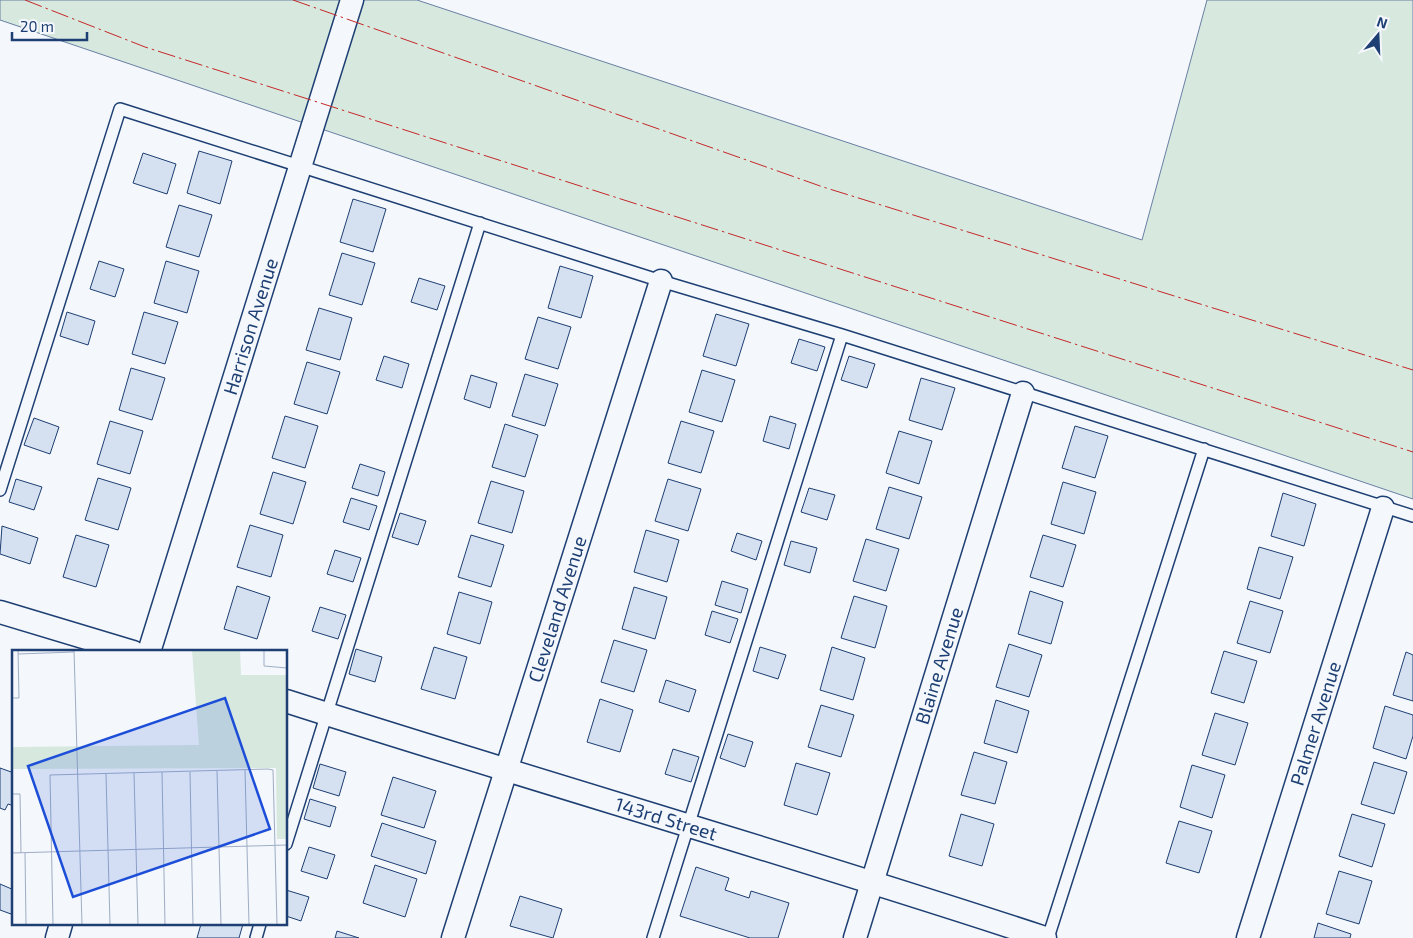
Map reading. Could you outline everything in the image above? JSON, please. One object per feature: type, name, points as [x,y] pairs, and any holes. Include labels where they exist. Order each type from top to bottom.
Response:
[{"type":"street","name":"Harrison Avenue","points":[[150,650],[352,0]]},
{"type":"street","name":"Cleveland Avenue","points":[[453,938],[661,281]]},
{"type":"street","name":"Blaine Avenue","points":[[855,938],[874,882],[1023,393]]},
{"type":"street","name":"Palmer Avenue","points":[[1248,938],[1383,508]]},
{"type":"street","points":[[0,612],[126,650]]},
{"type":"street","name":"143rd Street","points":[[288,702],[505,771],[874,882],[1047,938]]},
{"type":"lane","points":[[0,490],[120,109],[661,281],[842,335],[1413,516]]},
{"type":"lane","points":[[288,838],[480,223]]},
{"type":"lane","points":[[653,938],[690,826],[842,335]]},
{"type":"lane","points":[[1047,938],[1204,449]]},
{"type":"shaded area","points":[[0,0],[417,0],[1142,240],[1207,0],[1413,0],[1413,499],[0,20]]},
{"type":"building","points":[[199,151],[232,161],[220,204],[187,193]]},
{"type":"building","points":[[143,153],[176,164],[167,194],[133,183]]},
{"type":"building","points":[[353,199],[386,209],[373,252],[340,242]]},
{"type":"building","points":[[179,205],[212,215],[199,257],[166,247]]},
{"type":"building","points":[[342,253],[375,263],[362,305],[329,295]]},
{"type":"building","points":[[99,261],[124,269],[115,297],[90,289]]},
{"type":"building","points":[[166,261],[199,271],[187,313],[154,303]]},
{"type":"building","points":[[560,266],[593,276],[581,318],[548,308]]},
{"type":"building","points":[[419,278],[445,286],[437,310],[411,302]]},
{"type":"building","points":[[319,308],[352,318],[340,360],[306,350]]},
{"type":"building","points":[[67,312],[95,321],[88,345],[60,336]]},
{"type":"building","points":[[144,312],[178,322],[165,364],[132,354]]},
{"type":"building","points":[[716,314],[749,324],[736,366],[703,356]]},
{"type":"building","points":[[538,317],[571,327],[558,369],[525,359]]},
{"type":"building","points":[[799,339],[825,347],[817,371],[791,363]]},
{"type":"building","points":[[384,356],[409,364],[402,388],[376,380]]},
{"type":"building","points":[[849,356],[875,364],[867,388],[841,380]]},
{"type":"building","points":[[307,362],[340,372],[327,414],[294,404]]},
{"type":"building","points":[[131,368],[165,378],[152,420],[119,410]]},
{"type":"building","points":[[702,370],[735,380],[722,422],[689,412]]},
{"type":"building","points":[[525,374],[558,384],[545,426],[512,416]]},
{"type":"building","points":[[471,375],[497,383],[490,408],[464,399]]},
{"type":"building","points":[[921,378],[955,388],[942,430],[909,420]]},
{"type":"building","points":[[285,416],[318,426],[305,468],[272,458]]},
{"type":"building","points":[[770,416],[796,424],[789,449],[763,441]]},
{"type":"building","points":[[34,418],[59,427],[50,454],[24,445]]},
{"type":"building","points":[[110,421],[143,431],[130,474],[97,464]]},
{"type":"building","points":[[681,421],[714,431],[701,473],[668,463]]},
{"type":"building","points":[[505,424],[538,435],[525,477],[492,467]]},
{"type":"building","points":[[1075,426],[1108,436],[1095,478],[1062,468]]},
{"type":"building","points":[[899,431],[932,441],[919,484],[886,473]]},
{"type":"building","points":[[360,464],[385,472],[378,496],[352,488]]},
{"type":"building","points":[[273,472],[306,482],[293,524],[260,514]]},
{"type":"building","points":[[98,478],[131,488],[118,530],[85,520]]},
{"type":"building","points":[[16,479],[42,487],[34,510],[9,502]]},
{"type":"building","points":[[668,479],[701,489],[688,531],[655,521]]},
{"type":"building","points":[[491,481],[524,491],[512,533],[478,523]]},
{"type":"building","points":[[1063,482],[1096,492],[1084,534],[1051,524]]},
{"type":"building","points":[[889,487],[922,497],[909,539],[876,529]]},
{"type":"building","points":[[809,488],[835,495],[827,520],[801,512]]},
{"type":"building","points":[[1283,493],[1316,504],[1304,546],[1271,536]]},
{"type":"building","points":[[351,498],[377,506],[369,530],[343,522]]},
{"type":"building","points":[[400,513],[426,521],[418,545],[392,537]]},
{"type":"building","points":[[250,525],[283,535],[271,577],[237,567]]},
{"type":"building","points":[[2,526],[38,538],[30,564],[0,554]]},
{"type":"building","points":[[646,530],[679,540],[667,582],[634,572]]},
{"type":"building","points":[[737,533],[762,541],[756,560],[731,551]]},
{"type":"building","points":[[76,535],[109,545],[96,587],[63,577]]},
{"type":"building","points":[[471,535],[504,545],[491,587],[458,577]]},
{"type":"building","points":[[1043,535],[1076,545],[1063,587],[1030,577]]},
{"type":"building","points":[[866,539],[899,549],[886,591],[853,581]]},
{"type":"building","points":[[791,541],[817,548],[810,573],[784,565]]},
{"type":"building","points":[[1259,547],[1293,557],[1280,599],[1247,589]]},
{"type":"building","points":[[335,550],[361,558],[353,582],[327,574]]},
{"type":"building","points":[[722,581],[748,589],[741,613],[715,605]]},
{"type":"building","points":[[237,586],[270,597],[257,639],[224,629]]},
{"type":"building","points":[[634,587],[667,597],[655,639],[622,629]]},
{"type":"building","points":[[1030,591],[1063,602],[1051,644],[1018,634]]},
{"type":"building","points":[[459,592],[492,602],[480,644],[447,634]]},
{"type":"building","points":[[854,596],[887,606],[875,648],[841,638]]},
{"type":"building","points":[[1250,601],[1283,611],[1270,653],[1237,643]]},
{"type":"building","points":[[320,607],[346,615],[338,639],[312,631]]},
{"type":"building","points":[[712,611],[738,619],[730,643],[705,635]]},
{"type":"building","points":[[614,640],[647,650],[634,692],[601,682]]},
{"type":"building","points":[[1009,644],[1042,655],[1029,697],[996,687]]},
{"type":"building","points":[[434,647],[467,657],[455,699],[421,689]]},
{"type":"building","points":[[760,647],[786,655],[778,679],[753,671]]},
{"type":"building","points":[[832,647],[865,658],[853,700],[820,690]]},
{"type":"building","points":[[356,649],[382,657],[375,682],[349,674]]},
{"type":"building","points":[[1224,651],[1257,661],[1244,703],[1211,693]]},
{"type":"building","points":[[1406,652],[1413,655],[1413,701],[1393,695]]},
{"type":"building","points":[[666,680],[696,690],[689,712],[659,702]]},
{"type":"building","points":[[600,699],[633,710],[620,752],[587,742]]},
{"type":"building","points":[[996,700],[1029,711],[1017,753],[984,743]]},
{"type":"building","points":[[821,705],[854,715],[841,757],[808,747]]},
{"type":"building","points":[[1385,706],[1413,715],[1413,736],[1406,759],[1373,748]]},
{"type":"building","points":[[1215,713],[1248,723],[1235,765],[1202,755]]},
{"type":"building","points":[[728,734],[753,742],[745,767],[720,758]]},
{"type":"building","points":[[673,749],[699,757],[691,782],[665,774]]},
{"type":"building","points":[[974,752],[1007,762],[995,804],[961,795]]},
{"type":"building","points":[[1374,762],[1407,772],[1394,814],[1361,804]]},
{"type":"building","points":[[796,763],[830,773],[817,815],[784,805]]},
{"type":"building","points":[[320,764],[346,772],[339,796],[313,788]]},
{"type":"building","points":[[1192,765],[1225,775],[1212,818],[1180,807]]},
{"type":"building","points":[[0,768],[12,772],[12,805],[8,804],[5,810],[0,808]]},
{"type":"building","points":[[393,777],[436,791],[424,828],[381,815]]},
{"type":"building","points":[[310,799],[336,807],[330,827],[304,819]]},
{"type":"building","points":[[961,814],[994,824],[982,866],[949,856]]},
{"type":"building","points":[[1352,814],[1385,824],[1372,867],[1339,856]]},
{"type":"building","points":[[1179,821],[1212,831],[1199,873],[1166,863]]},
{"type":"building","points":[[382,823],[436,841],[426,874],[371,856]]},
{"type":"building","points":[[309,847],[335,855],[327,879],[301,871]]},
{"type":"building","points":[[375,865],[417,879],[405,917],[363,903]]},
{"type":"building","points":[[696,867],[729,878],[725,890],[749,898],[751,891],[789,903],[778,938],[750,938],[680,916]]},
{"type":"building","points":[[1339,871],[1372,881],[1359,924],[1326,914]]},
{"type":"building","points":[[0,884],[12,889],[12,911],[11,914],[0,910]]},
{"type":"building","points":[[288,891],[309,897],[301,921],[288,917]]},
{"type":"building","points":[[520,896],[562,909],[553,938],[510,926]]},
{"type":"building","points":[[1318,923],[1351,934],[1350,938],[1314,938]]},
{"type":"building","points":[[200,926],[242,926],[239,938],[197,938]]},
{"type":"building","points":[[337,931],[359,938],[335,938]]},
{"type":"power","points":[[25,0],[145,47],[1413,452]]},
{"type":"power","points":[[293,0],[823,187],[1413,370]]}]
